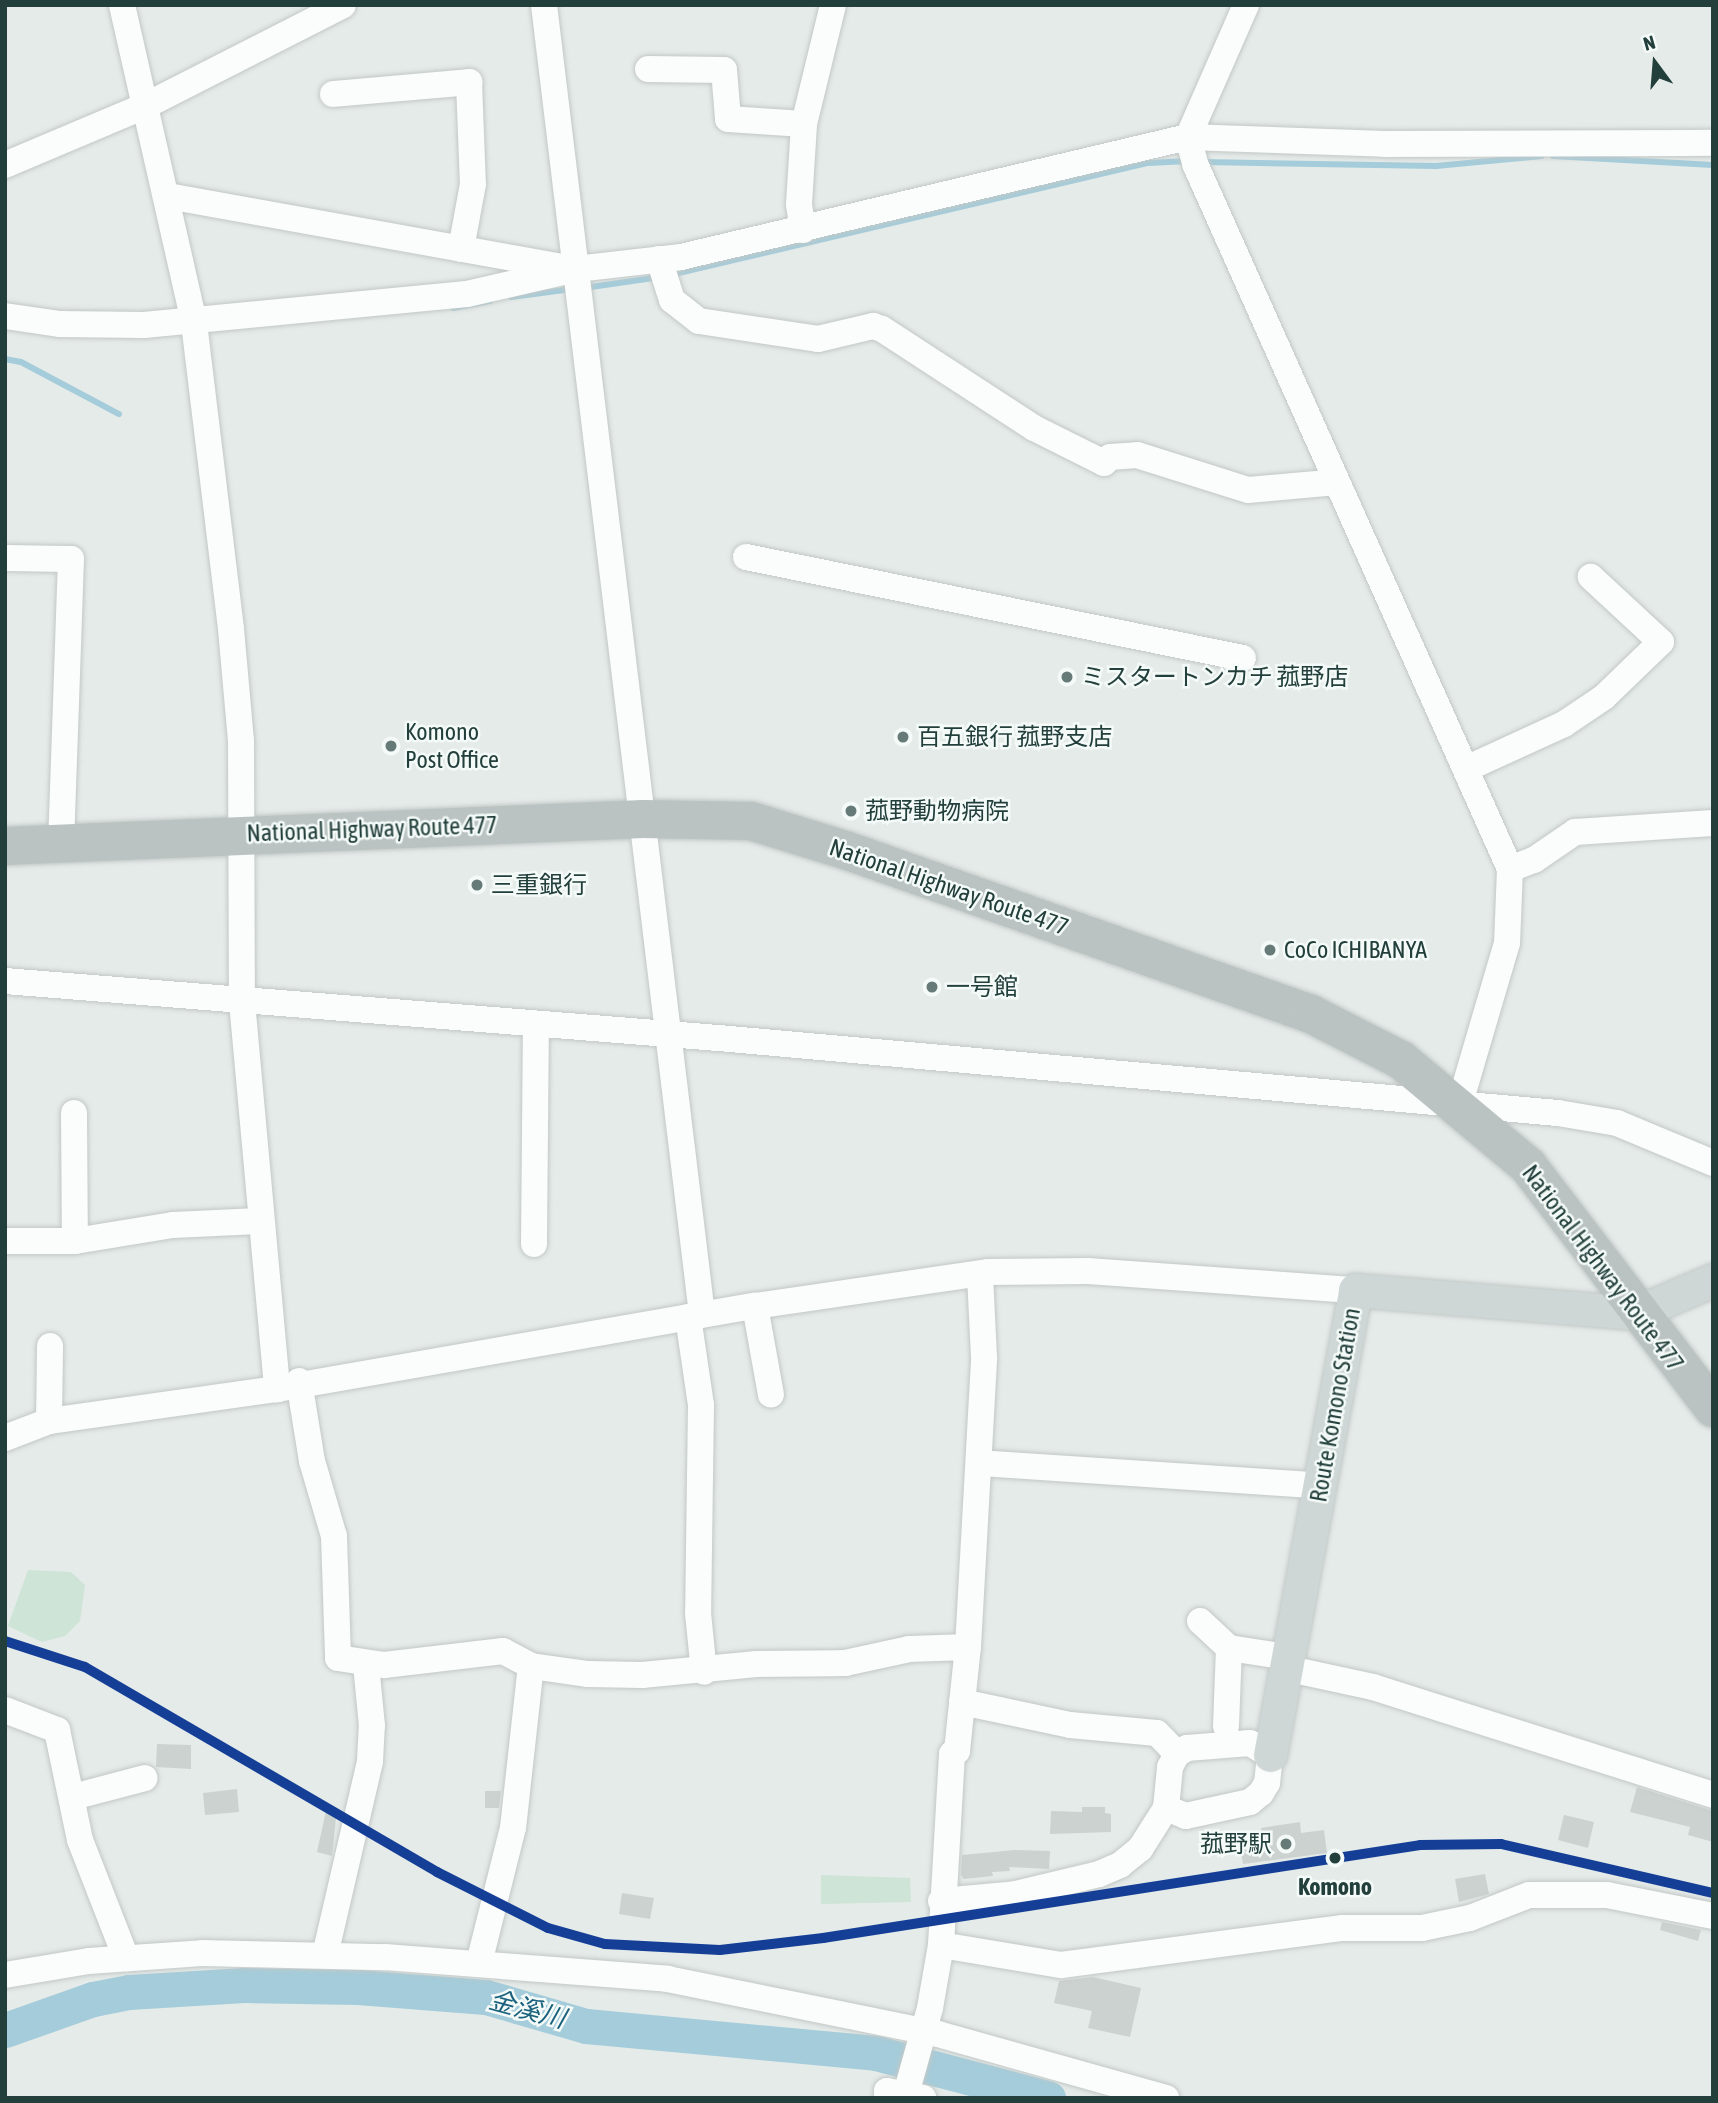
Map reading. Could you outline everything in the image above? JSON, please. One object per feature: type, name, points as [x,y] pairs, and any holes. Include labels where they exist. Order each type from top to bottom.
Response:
[{"type":"highway","name":"National Highway Route 477","points":[[5,846],[643,819],[751,821],[1234,986],[1311,1014],[1370,1042],[1459,1106],[1528,1166],[1636,1313],[1705,1391]]},
{"type":"main road","points":[[1636,1313],[1713,1280]]},
{"type":"main road","name":"Route Komono Station","points":[[1270,1755],[1355,1290],[1636,1313]]},
{"type":"street","points":[[122,5],[168,196],[194,323],[239,700],[243,834],[242,1002],[259,1221],[288,1385],[334,1536],[338,1658],[366,1665],[503,1651],[531,1666],[587,1674],[704,1672],[757,1664],[845,1663],[909,1649],[968,1647]]},
{"type":"street","points":[[5,165],[145,106],[343,5]]},
{"type":"street","points":[[544,5],[670,1036],[701,1405],[698,1613],[704,1672]]},
{"type":"street","points":[[803,230],[799,204],[804,124],[833,5]]},
{"type":"street","points":[[1246,5],[1191,150],[1337,482],[1468,768],[1510,869],[1507,943],[1459,1106]]},
{"type":"street","points":[[648,69],[724,70],[728,119],[804,124]]},
{"type":"street","points":[[333,94],[469,82],[473,184],[461,248]]},
{"type":"street","points":[[5,316],[60,324],[194,323],[662,271],[803,230],[1191,150],[1385,145],[1713,143]]},
{"type":"street","points":[[168,196],[461,248],[578,282]]},
{"type":"street","points":[[662,271],[680,309],[699,321],[818,339],[873,326],[882,328],[1034,428],[1104,463],[1110,457],[1137,455],[1248,490],[1337,482]]},
{"type":"street","points":[[746,557],[1243,658]]},
{"type":"street","points":[[5,558],[71,559],[61,843]]},
{"type":"street","points":[[1468,768],[1564,724],[1594,704],[1661,642],[1591,577]]},
{"type":"street","points":[[1510,869],[1534,860],[1575,832],[1713,823]]},
{"type":"street","points":[[5,981],[670,1036],[1459,1106],[1618,1123],[1713,1163]]},
{"type":"street","points":[[534,1244],[536,1027]]},
{"type":"street","points":[[74,1112],[75,1241]]},
{"type":"street","points":[[5,1241],[75,1241],[173,1225],[259,1221]]},
{"type":"street","points":[[5,1438],[49,1421],[288,1385],[755,1306],[1031,1270],[1355,1290]]},
{"type":"street","points":[[907,2094],[923,2035],[941,1945],[941,1901],[952,1754],[957,1751],[968,1647],[984,1357],[980,1276]]},
{"type":"street","points":[[755,1306],[771,1395]]},
{"type":"street","points":[[49,1421],[50,1346]]},
{"type":"street","points":[[979,1464],[1321,1486]]},
{"type":"street","points":[[1200,1620],[1229,1648],[1373,1687],[1713,1795]]},
{"type":"street","points":[[1226,1726],[1229,1648]]},
{"type":"street","points":[[325,1955],[370,1761],[372,1726],[366,1665]]},
{"type":"street","points":[[479,1963],[513,1828],[531,1666]]},
{"type":"street","points":[[962,1702],[1070,1724],[1157,1733],[1177,1754]]},
{"type":"street","points":[[5,1710],[57,1730],[80,1840],[121,1961]]},
{"type":"street","points":[[941,1901],[1016,1894],[1099,1874],[1140,1849],[1166,1808],[1170,1768],[1177,1754],[1187,1748],[1250,1744],[1270,1755],[1267,1783],[1250,1802],[1186,1816],[1166,1808]]},
{"type":"street","points":[[73,1797],[145,1779]]},
{"type":"street","points":[[941,1945],[1061,1965],[1343,1928],[1422,1928],[1470,1918],[1529,1895],[1607,1895],[1713,1916]]},
{"type":"street","points":[[5,1975],[202,1953],[325,1955],[479,1963],[668,1979],[923,2035],[1166,2098]]},
{"type":"green space","points":[[28,1570],[71,1572],[85,1585],[80,1621],[65,1636],[42,1642],[8,1626]]},
{"type":"green space","points":[[821,1875],[910,1878],[911,1902],[821,1904]]},
{"type":"building","points":[[157,1744],[191,1745],[191,1769],[156,1767]]},
{"type":"building","points":[[1637,1787],[1713,1811],[1713,1842],[1688,1835],[1690,1827],[1630,1812]]},
{"type":"building","points":[[237,1789],[239,1812],[205,1815],[203,1793]]},
{"type":"building","points":[[485,1791],[501,1791],[499,1808],[485,1808]]},
{"type":"building","points":[[327,1806],[337,1808],[332,1856],[317,1852]]},
{"type":"building","points":[[1082,1807],[1105,1807],[1105,1813],[1111,1814],[1111,1832],[1050,1834],[1051,1811],[1082,1812]]},
{"type":"building","points":[[1564,1815],[1594,1822],[1588,1848],[1558,1840]]},
{"type":"building","name":"菰野駅","points":[[1300,1822],[1301,1833],[1324,1830],[1327,1853],[1243,1864],[1240,1845],[1262,1842],[1261,1828]]},
{"type":"building","points":[[1015,1850],[1050,1851],[1049,1869],[1009,1867],[1010,1871],[992,1872],[993,1876],[964,1879],[961,1875],[962,1855]]},
{"type":"building","points":[[1485,1874],[1489,1894],[1459,1902],[1455,1879]]},
{"type":"building","points":[[622,1893],[654,1898],[650,1919],[619,1914]]},
{"type":"building","points":[[1662,1922],[1701,1930],[1698,1941],[1660,1930]]},
{"type":"building","points":[[1093,1977],[1141,1988],[1130,2037],[1088,2028],[1092,2011],[1054,2003],[1059,1981]]},
{"type":"waterway","points":[[1203,162],[1436,166],[1542,156]]},
{"type":"waterway","points":[[1553,156],[1713,165]]},
{"type":"waterway","points":[[670,275],[1148,163],[1189,161]]},
{"type":"waterway","points":[[584,288],[660,277]]},
{"type":"waterway","points":[[511,297],[573,289]]},
{"type":"waterway","points":[[453,308],[490,301]]},
{"type":"waterway","points":[[5,359],[21,362],[119,414]]},
{"type":"waterway","name":"金溪川","points":[[5,2030],[93,1999],[129,1992],[244,1985],[358,1987],[486,1997],[586,2026],[876,2053],[1048,2098]]},
{"type":"transit line","points":[[5,1641],[85,1667],[437,1872],[548,1928],[605,1944],[720,1950],[823,1938],[1420,1845],[1501,1844],[1713,1893]]},
{"type":"place","name":"ミスタートンカチ 菰野店","points":[[1067,677]]},
{"type":"place","name":"百五銀行 菰野支店","points":[[903,737]]},
{"type":"place","name":"Komono Post Office","points":[[391,746]]},
{"type":"place","name":"菰野動物病院","points":[[851,811]]},
{"type":"place","name":"三重銀行","points":[[477,885]]},
{"type":"place","name":"CoCo ICHIBANYA","points":[[1270,950]]},
{"type":"place","name":"一号館","points":[[932,987]]},
{"type":"place","name":"菰野駅","points":[[1286,1844]]},
{"type":"place","name":"Komono","points":[[1335,1858]]}]
